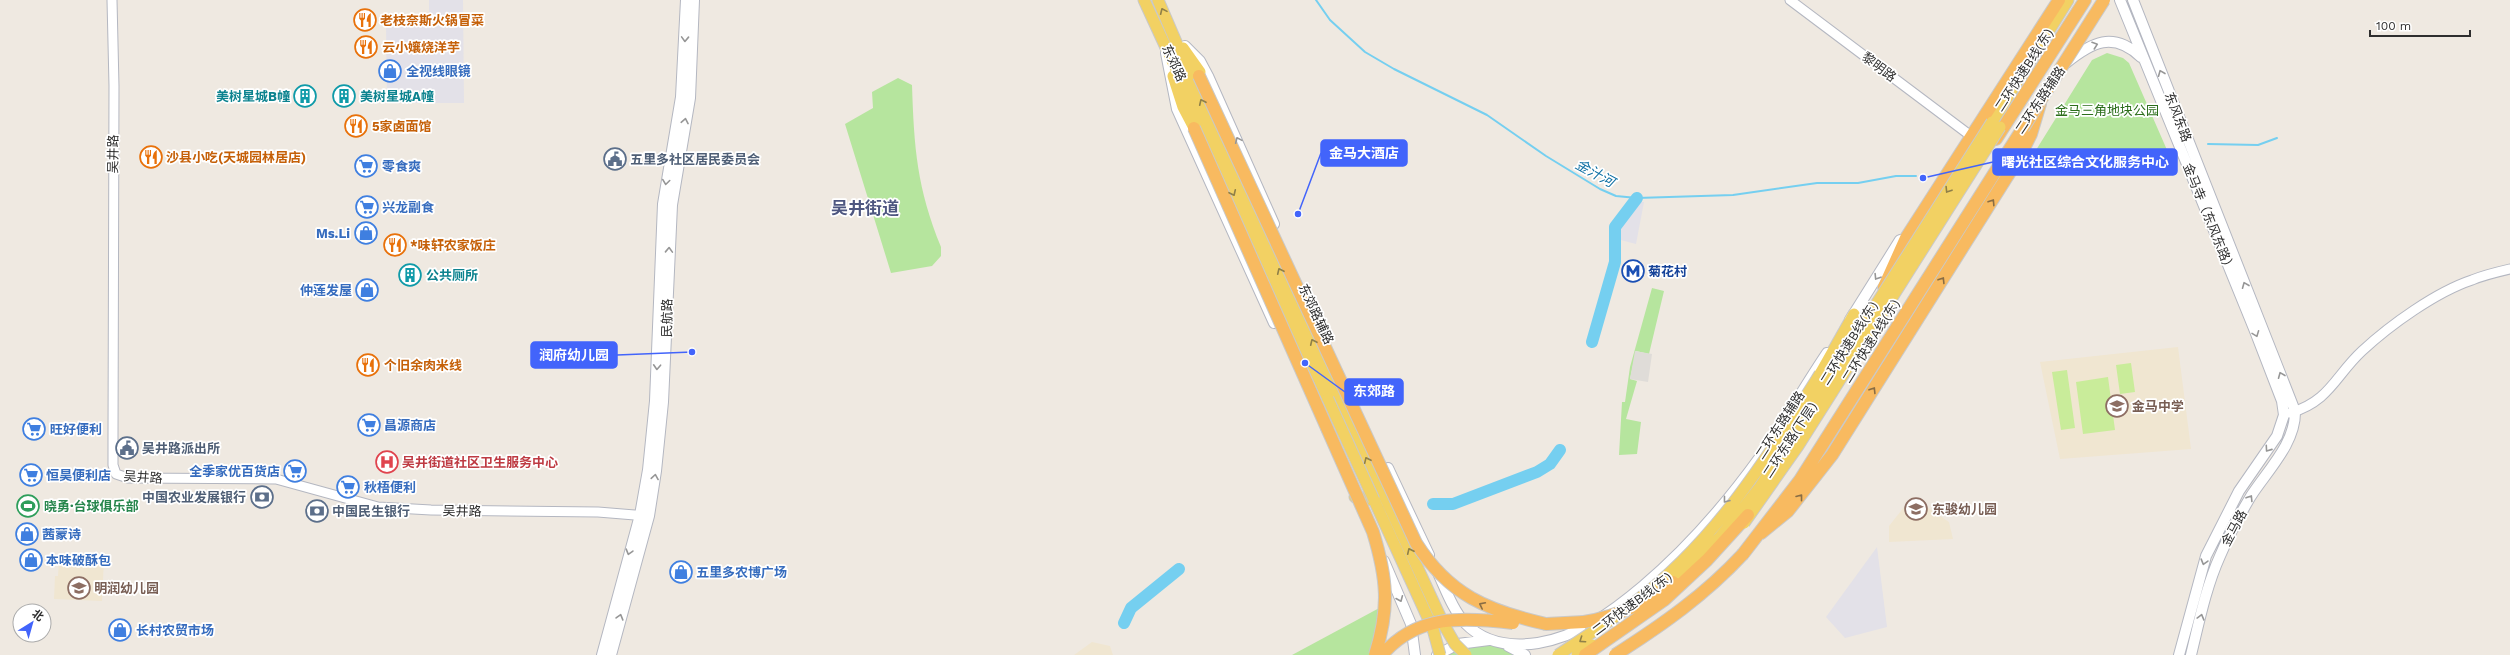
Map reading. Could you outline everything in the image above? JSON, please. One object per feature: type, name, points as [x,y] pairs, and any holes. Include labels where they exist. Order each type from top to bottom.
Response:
[{"type":"highway","points":[[1829,400],[1872,318],[1906,238],[2043,24],[2060,0]]},
{"type":"highway","name":"二环快速B线(东)","points":[[1585,655],[1664,600],[1707,560],[1737,528],[1773,485],[2086,0]]},
{"type":"highway","name":"二环快速A线(东)","points":[[1615,655],[1672,618],[1715,583],[1761,533],[1804,474],[2104,0]]},
{"type":"highway","points":[[1199,76],[1403,517],[1420,550],[1447,582],[1476,602],[1510,616],[1546,624]]},
{"type":"highway","points":[[1761,533],[1788,511],[1832,455],[2012,169],[2028,139],[2042,98],[2049,85]]},
{"type":"highway","points":[[1194,128],[1373,532],[1381,558],[1386,593],[1384,626],[1375,655]]},
{"type":"highway","points":[[1382,655],[1409,632],[1441,620],[1469,618],[1546,624],[1572,624],[1596,620],[1635,606],[1667,587],[1737,528]]},
{"type":"highway","points":[[1631,655],[1672,618]]},
{"type":"main road","name":"民航路","points":[[602,655],[645,515],[655,401],[663,204],[681,97],[686,0]]},
{"type":"main road","name":"民航路","points":[[610,655],[645,515],[663,402],[672,205],[690,98],[694,0]]},
{"type":"main road","name":"东郊路","points":[[1144,0],[1328,399],[1444,625],[1455,644],[1466,655]]},
{"type":"main road","name":"东郊路","points":[[1158,0],[1379,498],[1433,629],[1440,655]]},
{"type":"main road","name":"二环东路辅路","points":[[1500,643],[1522,645],[1553,639],[1581,630],[1607,615],[1686,548],[1760,456],[1854,314],[2037,25],[2060,0]]},
{"type":"main road","name":"二环东路(下层)","points":[[1577,655],[1650,602],[1720,536],[1748,503],[1779,457],[2068,0]]},
{"type":"main road","name":"二环东路(下层)","points":[[1594,655],[1675,593],[1722,548],[1756,509],[1798,446],[2080,0]]},
{"type":"main road","name":"二环东路辅路","points":[[1624,655],[1708,587],[1751,543],[1777,509],[2049,85],[2110,0]]},
{"type":"main road","name":"金马寺（东风东路）","points":[[2120,0],[2143,60],[2255,331],[2282,401],[2284,415]]},
{"type":"main road","name":"东风东路","points":[[2133,0],[2295,411]]},
{"type":"main road","points":[[1170,27],[1196,66],[1199,76]]},
{"type":"main road","name":"东郊路辅路","points":[[1170,27],[1176,37],[1200,61],[1208,76],[1289,257],[1454,607],[1470,628],[1526,655]]},
{"type":"main road","points":[[1160,33],[1183,107],[1194,128]]},
{"type":"main road","points":[[1160,33],[1165,50],[1174,99],[1182,120],[1355,497],[1407,616],[1413,633],[1415,655]]},
{"type":"main road","points":[[2063,66],[2083,49],[2107,41],[2120,42],[2143,60]]},
{"type":"main road","points":[[1650,602],[1677,566],[1715,527],[1743,492],[1820,374],[1854,314]]},
{"type":"main road","points":[[1326,436],[1328,399]]},
{"type":"main road","name":"金马路","points":[[2191,655],[2210,580],[2219,557],[2235,523],[2286,443],[2295,422],[2295,411]]},
{"type":"main road","name":"金马路","points":[[2179,655],[2206,556],[2239,491],[2277,436],[2284,415]]},
{"type":"main road","points":[[1355,497],[1379,498]]},
{"type":"main road","points":[[1558,655],[1617,616],[1677,566],[1720,536]]},
{"type":"main road","points":[[1437,655],[1448,648],[1468,641],[1489,640],[1500,643]]},
{"type":"street","name":"吴井路","points":[[112,0],[114,86],[112,439],[113,466],[116,474],[128,478],[276,480],[378,507],[645,515]]},
{"type":"street","name":"黎明路","points":[[1790,0],[1967,134]]},
{"type":"street","points":[[2284,415],[2317,401],[2332,387],[2362,351],[2425,304],[2472,280],[2510,269]]},
{"type":"shaded area","points":[[429,0],[463,0],[464,103],[387,103],[386,24],[429,24]]},
{"type":"shaded area","points":[[1641,202],[1644,202],[1636,244],[1617,239],[1622,221]]},
{"type":"shaded area","name":"金马中学","points":[[2178,347],[2191,449],[2060,459],[2040,362]]},
{"type":"shaded area","points":[[1635,351],[1652,354],[1648,382],[1630,379]]},
{"type":"shaded area","name":"东骏幼儿园","points":[[1912,497],[1949,522],[1953,539],[1889,542],[1889,526]]},
{"type":"shaded area","points":[[1877,547],[1887,627],[1845,638],[1826,617]]},
{"type":"shaded area","name":"明润幼儿园","points":[[65,557],[104,559],[102,601],[54,599],[55,576],[58,576],[59,561]]},
{"type":"shaded area","points":[[1092,642],[1110,646],[1113,655],[1074,655]]},
{"type":"green space","name":"金马三角地块公园","points":[[2107,53],[2123,58],[2129,63],[2167,150],[2109,150],[2031,158],[2092,60]]},
{"type":"green space","points":[[898,78],[912,85],[918,168],[927,206],[941,247],[941,256],[932,266],[891,273],[845,124],[873,108],[872,92]]},
{"type":"green space","points":[[1652,288],[1664,291],[1649,354],[1636,351],[1630,379],[1637,381],[1626,419],[1641,422],[1637,454],[1619,455],[1622,402],[1625,402],[1630,367]]},
{"type":"green space","points":[[2131,363],[2135,392],[2120,394],[2116,365]]},
{"type":"green space","points":[[2067,370],[2075,428],[2061,430],[2052,372]]},
{"type":"green space","points":[[2108,377],[2115,430],[2083,434],[2076,382]]},
{"type":"green space","points":[[1383,606],[1374,655],[1292,655]]},
{"type":"green space","points":[[1484,644],[1506,649],[1519,655],[1443,655],[1451,650]]},
{"type":"waterway","name":"金汁河","points":[[1316,0],[1330,20],[1365,52],[1394,69],[1487,115],[1546,156],[1600,189],[1616,196],[1637,198],[1733,195],[1817,183],[1858,183],[1896,176],[1916,176]]},
{"type":"waterway","name":"金汁河","points":[[2208,144],[2258,145],[2277,138]]},
{"type":"waterway","name":"金汁河","points":[[2035,160],[2165,154]]},
{"type":"waterway","points":[[1592,342],[1615,262],[1615,227],[1637,198]]},
{"type":"waterway","points":[[1433,504],[1453,504],[1537,472],[1550,464],[1560,450]]},
{"type":"waterway","points":[[1124,623],[1131,608],[1179,569]]},
{"type":"place","name":"老枝奈斯火锅冒菜","points":[[365,20]]},
{"type":"place","name":"云小孃烧洋芋","points":[[366,47]]},
{"type":"place","name":"全视线眼镜","points":[[390,71]]},
{"type":"place","name":"美树星城B幢","points":[[305,96]]},
{"type":"place","name":"美树星城A幢","points":[[344,96]]},
{"type":"place","name":"5家卤面馆","points":[[356,126]]},
{"type":"place","name":"沙县小吃(天城园林居店)","points":[[151,157]]},
{"type":"place","name":"五里多社区居民委员会","points":[[615,159]]},
{"type":"place","name":"零食爽","points":[[366,166]]},
{"type":"place","name":"曙光社区综合文化服务中心","points":[[1923,178]]},
{"type":"place","name":"兴龙副食","points":[[367,207]]},
{"type":"place","name":"金马大酒店","points":[[1298,214]]},
{"type":"place","name":"Ms.Li","points":[[366,233]]},
{"type":"place","name":"*味轩农家饭庄","points":[[395,245]]},
{"type":"place","name":"菊花村","points":[[1633,271]]},
{"type":"place","name":"公共厕所","points":[[410,275]]},
{"type":"place","name":"仲莲发屋","points":[[367,290]]},
{"type":"place","name":"润府幼儿园","points":[[692,352]]},
{"type":"place","name":"东郊路","points":[[1305,363]]},
{"type":"place","name":"个旧余肉米线","points":[[368,365]]},
{"type":"place","name":"金马中学","points":[[2117,406]]},
{"type":"place","name":"昌源商店","points":[[369,425]]},
{"type":"place","name":"旺好便利","points":[[34,429]]},
{"type":"place","name":"吴井路派出所","points":[[127,448]]},
{"type":"place","name":"吴井街道社区卫生服务中心","points":[[387,462]]},
{"type":"place","name":"全季家优百货店","points":[[295,471]]},
{"type":"place","name":"恒昊便利店","points":[[31,475]]},
{"type":"place","name":"秋梧便利","points":[[348,487]]},
{"type":"place","name":"中国农业发展银行","points":[[262,497]]},
{"type":"place","name":"晓勇·台球俱乐部","points":[[28,506]]},
{"type":"place","name":"东骏幼儿园","points":[[1916,509]]},
{"type":"place","name":"中国民生银行","points":[[317,511]]},
{"type":"place","name":"茜蒙诗","points":[[27,534]]},
{"type":"place","name":"本味破酥包","points":[[31,560]]},
{"type":"place","name":"五里多农博广场","points":[[681,572]]},
{"type":"place","name":"明润幼儿园","points":[[79,588]]},
{"type":"place","name":"长村农贸市场","points":[[120,630]]},
{"type":"district","name":"吴井街道","points":[[865,208]]}]
